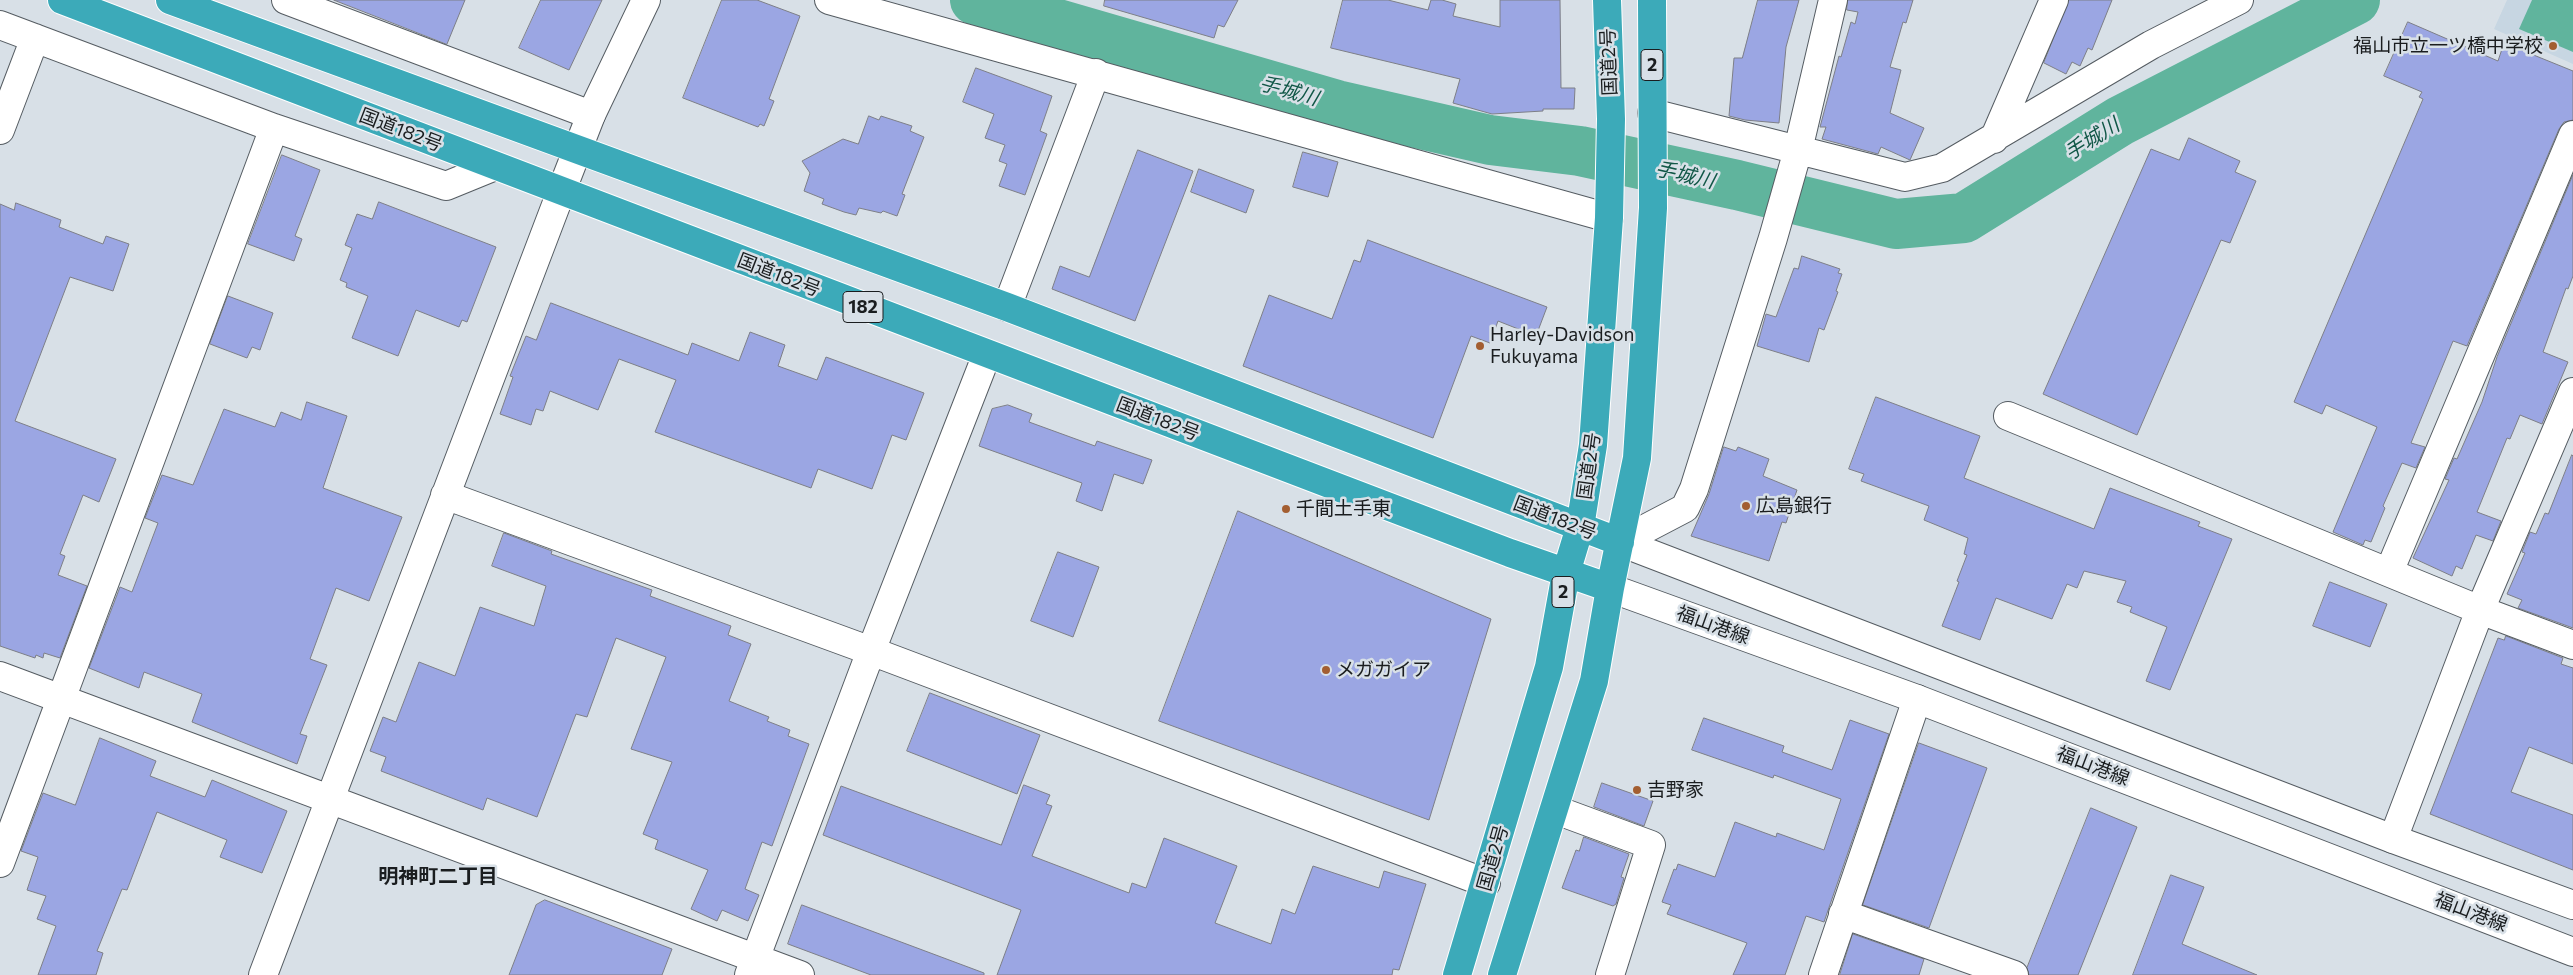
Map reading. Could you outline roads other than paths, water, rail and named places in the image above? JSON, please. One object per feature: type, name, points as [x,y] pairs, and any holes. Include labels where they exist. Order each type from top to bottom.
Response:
[{"type":"highway","name":"国道182号","points":[[62,0],[987,354],[1610,588]]},
{"type":"highway","name":"国道182号","points":[[170,0],[1007,306],[1620,542]]},
{"type":"highway","name":"国道2号","points":[[1457,975],[1549,667],[1566,573],[1580,527],[1593,445],[1609,208],[1611,119],[1607,0]]},
{"type":"highway","name":"2","points":[[1502,975],[1556,810],[1594,681],[1610,588],[1637,458],[1653,208],[1652,0]]},
{"type":"street","points":[[286,0],[591,116]]},
{"type":"street","points":[[263,975],[561,192],[591,116],[646,0]]},
{"type":"street","points":[[829,0],[1096,73],[1609,208]]},
{"type":"street","points":[[1620,542],[1685,508],[1694,489],[1775,230],[1796,156],[1833,0]]},
{"type":"street","points":[[1994,139],[2054,0]]},
{"type":"street","points":[[1652,121],[1796,156],[1905,177],[1942,168],[2151,45],[2239,0]]},
{"type":"street","points":[[0,25],[274,128],[446,186],[495,166]]},
{"type":"street","points":[[0,130],[35,38]]},
{"type":"street","points":[[1007,306],[1096,73]]},
{"type":"street","points":[[0,863],[274,128]]},
{"type":"street","points":[[2389,572],[2573,135]]},
{"type":"street","points":[[752,967],[871,651],[987,354]]},
{"type":"street","points":[[2393,839],[2480,610],[2573,392]]},
{"type":"street","points":[[2008,416],[2480,610],[2573,645]]},
{"type":"street","points":[[445,495],[871,651],[1486,883]]},
{"type":"street","name":"福山港線","points":[[1620,542],[2393,839],[2573,905]]},
{"type":"street","name":"福山港線","points":[[1610,588],[1917,698],[2573,952]]},
{"type":"street","points":[[0,676],[330,798],[752,967],[800,975]]},
{"type":"street","points":[[1823,975],[1917,698]]},
{"type":"street","points":[[1556,810],[1651,845],[1610,975]]},
{"type":"street","points":[[1843,914],[2014,975]]},
{"type":"waterway","name":"手城川","points":[[975,0],[1337,105],[1490,140],[1580,151],[1737,185],[1896,224],[1964,218],[2120,121],[2355,0]]},
{"type":"place","name":"福山市立一ツ橋中学校","points":[[2553,46]]},
{"type":"place","name":"Harley-Davidson Fukuyama","points":[[1480,346]]},
{"type":"place","name":"広島銀行","points":[[1746,506]]},
{"type":"place","name":"千間土手東","points":[[1286,509]]},
{"type":"place","name":"メガガイア","points":[[1326,670]]},
{"type":"place","name":"吉野家","points":[[1637,790]]},
{"type":"district","name":"明神町二丁目","points":[[438,876]]}]
